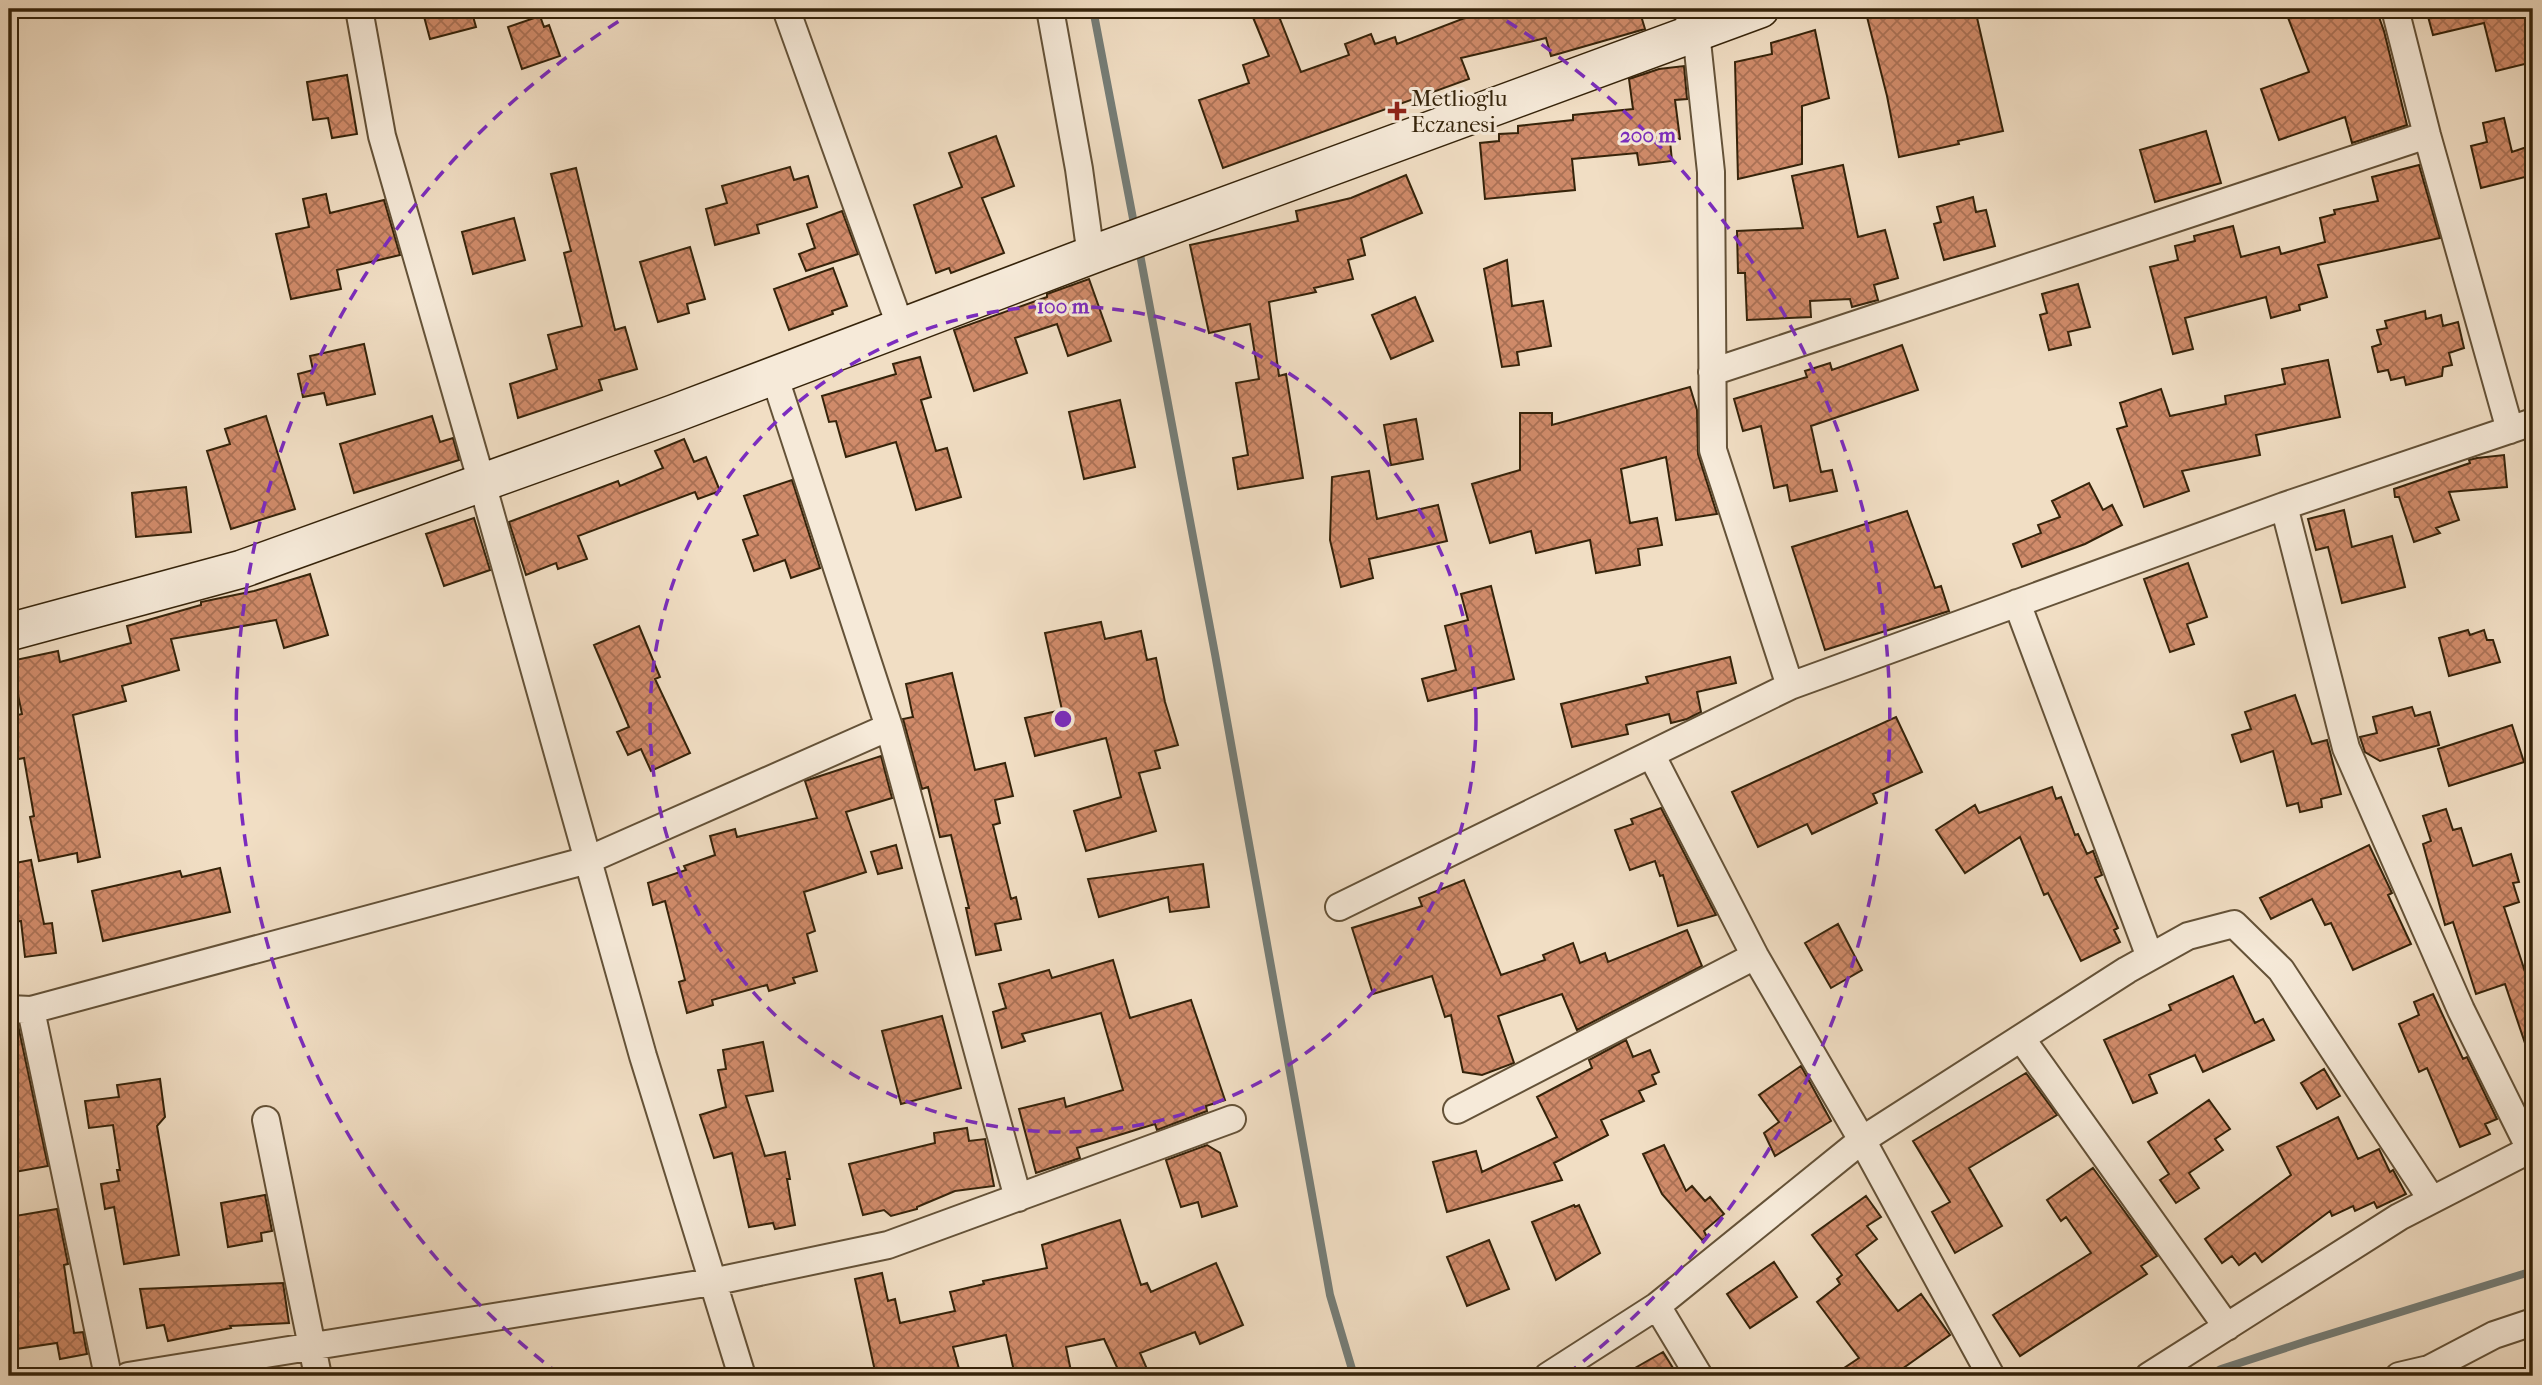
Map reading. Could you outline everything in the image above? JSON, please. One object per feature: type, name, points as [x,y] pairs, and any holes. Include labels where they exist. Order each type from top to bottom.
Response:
[{"type":"street","points":[[359,9],[382,136],[643,1056],[741,1376]]},
{"type":"street","points":[[786,9],[901,328]]},
{"type":"street","points":[[1050,9],[1096,253]]},
{"type":"street","points":[[9,632],[242,569],[901,328],[1178,223],[1691,21],[1760,9]]},
{"type":"street","points":[[1339,907],[1790,686],[2284,506],[2522,426],[2427,135],[2395,9]]},
{"type":"street","points":[[1691,21],[1711,172],[1713,450],[1790,686]]},
{"type":"street","points":[[1713,372],[2427,135]]},
{"type":"street","points":[[774,375],[889,727],[1018,1198]]},
{"type":"street","points":[[2149,1376],[2399,1217],[2532,1149],[2461,1010],[2347,748],[2284,506]]},
{"type":"street","points":[[2017,603],[2150,957]]},
{"type":"street","points":[[108,1376],[20,1009],[588,860],[889,727]]},
{"type":"street","points":[[1651,754],[1755,956],[1862,1140],[1990,1376]]},
{"type":"street","points":[[1548,1376],[1657,1306],[1862,1140],[2150,957],[2188,936],[2234,923],[2281,970],[2432,1200]]},
{"type":"street","points":[[1457,1110],[1755,956]]},
{"type":"street","points":[[2021,1038],[2227,1327]]},
{"type":"street","points":[[128,1376],[712,1282],[888,1245],[1232,1119]]},
{"type":"street","points":[[266,1120],[318,1376]]},
{"type":"street","points":[[1657,1306],[1699,1376]]},
{"type":"street","points":[[2399,1376],[2431,1373],[2494,1335],[2533,1322]]},
{"type":"building","points":[[422,9],[471,9],[476,27],[430,39]]},
{"type":"building","points":[[1276,9],[1301,72],[1349,55],[1345,44],[1371,34],[1375,44],[1395,37],[1397,44],[1478,13],[1476,9],[1639,9],[1645,29],[1551,56],[1546,38],[1461,58],[1469,79],[1223,168],[1199,100],[1249,83],[1243,65],[1269,56],[1252,15]]},
{"type":"building","points":[[1865,9],[1975,9],[2003,131],[1899,157]]},
{"type":"building","points":[[2302,9],[2376,9],[2407,125],[2352,143],[2345,117],[2279,140],[2261,89],[2309,72],[2287,15]]},
{"type":"building","points":[[2426,9],[2507,9],[2508,15],[2533,9],[2533,62],[2496,71],[2484,23],[2433,35]]},
{"type":"building","points":[[540,16],[544,27],[549,25],[560,56],[522,69],[508,27]]},
{"type":"building","points":[[1815,30],[1829,98],[1802,106],[1802,164],[1738,179],[1735,62],[1772,54],[1771,43]]},
{"type":"building","points":[[1684,66],[1687,99],[1675,100],[1680,139],[1670,141],[1672,161],[1639,165],[1637,153],[1572,159],[1575,190],[1485,199],[1480,143],[1499,141],[1499,134],[1518,133],[1518,126],[1573,120],[1573,115],[1633,109],[1629,79],[1659,69]]},
{"type":"building","points":[[347,75],[357,134],[332,138],[328,118],[313,120],[307,82]]},
{"type":"building","points":[[2504,118],[2512,152],[2533,145],[2533,175],[2481,188],[2471,146],[2487,142],[2483,123]]},
{"type":"building","points":[[2206,131],[2221,183],[2155,202],[2140,150]]},
{"type":"building","points":[[996,136],[1014,186],[982,198],[1004,253],[951,273],[949,268],[936,273],[914,205],[962,187],[949,153]]},
{"type":"building","points":[[1843,165],[1858,237],[1885,230],[1898,278],[1874,285],[1878,300],[1852,307],[1850,299],[1810,301],[1811,317],[1747,320],[1745,273],[1738,273],[1737,231],[1803,228],[1792,176]]},
{"type":"building","points":[[2419,165],[2440,238],[2318,265],[2327,297],[2299,305],[2300,310],[2271,318],[2266,297],[2185,318],[2193,349],[2173,354],[2150,267],[2178,260],[2175,246],[2195,241],[2194,236],[2233,226],[2241,257],[2279,247],[2281,254],[2325,242],[2320,218],[2335,214],[2334,210],[2378,201],[2372,177]]},
{"type":"building","points":[[790,167],[794,180],[808,176],[817,207],[757,225],[759,233],[715,245],[706,209],[727,203],[722,186]]},
{"type":"building","points":[[576,168],[615,330],[625,327],[637,369],[599,380],[602,390],[518,418],[510,384],[557,369],[548,335],[582,326],[564,253],[571,251],[551,174]]},
{"type":"building","points":[[1406,175],[1422,213],[1361,238],[1365,255],[1348,260],[1353,279],[1314,288],[1316,292],[1269,302],[1279,376],[1286,374],[1303,478],[1238,489],[1233,458],[1248,455],[1236,383],[1259,379],[1250,324],[1209,333],[1190,245],[1298,221],[1296,211],[1351,198]]},
{"type":"building","points":[[326,194],[330,213],[384,200],[400,255],[337,270],[341,289],[291,299],[276,234],[309,227],[303,199]]},
{"type":"building","points":[[1973,197],[1976,212],[1986,210],[1995,246],[1944,260],[1934,224],[1941,222],[1937,207]]},
{"type":"building","points":[[842,211],[858,254],[806,271],[799,254],[815,248],[807,224]]},
{"type":"building","points":[[514,218],[525,260],[473,274],[462,232]]},
{"type":"building","points":[[690,247],[705,299],[687,304],[689,313],[658,322],[640,262]]},
{"type":"building","points":[[1507,260],[1512,306],[1543,301],[1551,346],[1517,352],[1519,365],[1502,367],[1484,269]]},
{"type":"building","points":[[833,268],[847,306],[789,330],[774,289]]},
{"type":"building","points":[[1089,279],[1111,341],[1068,356],[1057,324],[1015,338],[1027,373],[974,391],[954,330]]},
{"type":"building","points":[[2078,284],[2090,327],[2068,332],[2071,345],[2049,350],[2040,315],[2047,313],[2042,294]]},
{"type":"building","points":[[1415,297],[1433,341],[1391,359],[1372,315]]},
{"type":"building","points":[[2425,311],[2426,319],[2441,315],[2443,326],[2458,322],[2464,348],[2449,353],[2452,365],[2443,367],[2442,376],[2406,385],[2404,377],[2391,380],[2388,370],[2378,372],[2372,347],[2381,344],[2377,330],[2387,328],[2385,321]]},
{"type":"building","points":[[364,344],[375,394],[327,405],[324,393],[303,397],[298,374],[313,370],[310,356]]},
{"type":"building","points":[[1902,345],[1918,390],[1811,426],[1821,472],[1832,470],[1837,491],[1790,501],[1787,485],[1774,488],[1761,426],[1743,431],[1734,399],[1807,377],[1805,371],[1830,363],[1832,370]]},
{"type":"building","points":[[920,357],[931,397],[921,400],[936,451],[947,448],[961,497],[916,510],[896,442],[846,457],[836,421],[829,422],[822,396],[896,374],[893,364]]},
{"type":"building","points":[[2328,360],[2340,417],[2256,435],[2260,455],[2182,471],[2189,491],[2144,507],[2117,429],[2127,426],[2120,403],[2161,389],[2170,416],[2226,404],[2225,396],[2285,384],[2282,369]]},
{"type":"building","points":[[1690,387],[1697,410],[1698,454],[1717,514],[1676,520],[1666,457],[1621,469],[1630,523],[1657,518],[1662,545],[1638,549],[1640,565],[1596,573],[1590,540],[1536,553],[1531,531],[1490,543],[1472,484],[1520,470],[1520,413],[1552,413],[1552,425]]},
{"type":"building","points":[[1120,400],[1135,467],[1084,479],[1069,412]]},
{"type":"building","points":[[266,416],[295,509],[231,529],[207,451],[230,444],[225,429]]},
{"type":"building","points":[[432,416],[440,442],[453,438],[459,460],[354,493],[340,444]]},
{"type":"building","points":[[1416,419],[1423,459],[1391,465],[1384,425]]},
{"type":"building","points":[[684,439],[694,462],[706,457],[720,491],[698,499],[695,492],[578,536],[587,559],[558,569],[556,563],[526,575],[509,522],[618,481],[620,486],[663,468],[655,451]]},
{"type":"building","points":[[2504,455],[2507,487],[2449,492],[2459,520],[2436,528],[2440,533],[2414,542],[2394,489],[2470,463],[2469,460]]},
{"type":"building","points":[[1369,471],[1377,519],[1438,505],[1447,541],[1369,559],[1373,578],[1341,587],[1330,540],[1332,477]]},
{"type":"building","points":[[792,480],[820,568],[791,578],[785,560],[754,571],[743,540],[758,535],[744,496]]},
{"type":"building","points":[[2089,483],[2103,510],[2112,505],[2122,525],[2085,544],[2022,567],[2013,544],[2041,533],[2038,525],[2060,517],[2052,501]]},
{"type":"building","points":[[186,487],[191,532],[136,537],[132,493]]},
{"type":"building","points":[[2344,510],[2352,547],[2392,536],[2405,587],[2342,603],[2328,547],[2316,550],[2308,519]]},
{"type":"building","points":[[1907,511],[1935,588],[1941,586],[1949,611],[1825,650],[1792,547]]},
{"type":"building","points":[[474,518],[490,570],[444,586],[426,534]]},
{"type":"building","points":[[2188,563],[2207,617],[2187,624],[2194,644],[2170,652],[2144,579]]},
{"type":"building","points":[[310,574],[328,635],[284,648],[276,620],[171,639],[179,670],[122,686],[126,701],[73,715],[100,857],[78,862],[77,853],[39,861],[30,817],[34,816],[24,758],[9,761],[9,717],[22,714],[11,661],[58,651],[60,662],[131,643],[127,626],[201,605],[201,602],[254,591]]},
{"type":"building","points":[[1491,586],[1514,679],[1428,701],[1422,679],[1456,670],[1445,626],[1468,620],[1461,594]]},
{"type":"building","points":[[1101,622],[1105,639],[1141,631],[1147,660],[1156,658],[1178,745],[1155,751],[1160,768],[1139,773],[1156,831],[1086,851],[1074,811],[1121,797],[1106,738],[1035,756],[1025,718],[1062,710],[1045,633]]},
{"type":"building","points":[[639,626],[660,677],[655,679],[690,753],[651,771],[641,749],[628,755],[617,732],[629,727],[594,645]]},
{"type":"building","points":[[2468,630],[2470,635],[2484,630],[2487,640],[2493,640],[2500,662],[2449,676],[2439,638]]},
{"type":"building","points":[[1730,657],[1736,683],[1697,692],[1701,712],[1671,723],[1669,714],[1626,725],[1628,734],[1572,747],[1561,704],[1648,683],[1646,677]]},
{"type":"building","points":[[952,673],[975,770],[1005,763],[1013,796],[995,800],[1000,823],[993,825],[1011,899],[1016,897],[1021,919],[995,924],[1001,950],[976,955],[966,908],[969,908],[951,835],[940,837],[928,787],[922,789],[903,719],[913,717],[906,684]]},
{"type":"building","points":[[2295,695],[2312,744],[2327,740],[2341,794],[2321,799],[2322,807],[2300,812],[2298,803],[2287,806],[2273,751],[2241,762],[2232,735],[2251,729],[2245,712]]},
{"type":"building","points":[[2412,707],[2415,716],[2430,712],[2439,745],[2380,761],[2365,752],[2360,737],[2377,733],[2373,717]]},
{"type":"building","points":[[1896,717],[1922,772],[1873,794],[1877,803],[1812,834],[1807,824],[1758,847],[1732,792]]},
{"type":"building","points":[[2512,725],[2524,762],[2449,786],[2438,749]]},
{"type":"building","points":[[881,756],[892,798],[846,812],[866,872],[804,892],[815,931],[807,934],[817,971],[793,978],[795,983],[769,991],[767,985],[712,1000],[713,1005],[687,1013],[679,982],[685,980],[665,901],[653,905],[648,883],[686,870],[684,866],[715,855],[710,836],[735,829],[737,837],[817,818],[805,781]]},
{"type":"building","points":[[2052,787],[2056,799],[2061,797],[2075,835],[2078,834],[2087,854],[2093,851],[2102,875],[2095,878],[2118,928],[2114,930],[2120,942],[2081,961],[2048,893],[2044,895],[2020,837],[1965,873],[1936,830],[1975,805],[1979,813]]},
{"type":"building","points":[[1661,808],[1716,915],[1678,926],[1663,875],[1660,876],[1655,861],[1630,870],[1615,830],[1633,824],[1631,819]]},
{"type":"building","points":[[2446,809],[2453,830],[2461,828],[2473,866],[2511,854],[2519,882],[2513,883],[2519,902],[2504,907],[2529,984],[2533,983],[2533,1055],[2529,1055],[2505,984],[2476,994],[2453,922],[2445,925],[2423,844],[2431,841],[2423,816]]},
{"type":"building","points":[[896,845],[902,868],[878,874],[871,852]]},
{"type":"building","points":[[2369,845],[2392,893],[2388,895],[2411,944],[2353,970],[2331,923],[2325,925],[2312,899],[2271,919],[2260,898]]},
{"type":"building","points":[[31,860],[44,924],[52,923],[56,953],[25,957],[21,921],[9,923],[9,876],[17,874],[15,863]]},
{"type":"building","points":[[1203,864],[1209,907],[1170,912],[1168,897],[1099,917],[1088,879]]},
{"type":"building","points":[[220,868],[230,912],[103,941],[92,891],[180,871],[182,877]]},
{"type":"building","points":[[1464,880],[1501,975],[1545,960],[1543,955],[1573,943],[1580,963],[1605,953],[1608,962],[1687,930],[1702,966],[1577,1030],[1562,994],[1498,1016],[1514,1063],[1482,1075],[1463,1072],[1451,1015],[1445,1017],[1432,976],[1373,994],[1352,928],[1422,906],[1419,898]]},
{"type":"building","points":[[1838,924],[1862,970],[1831,988],[1805,943]]},
{"type":"building","points":[[1113,960],[1130,1018],[1191,1000],[1225,1100],[1206,1106],[1207,1111],[1157,1130],[1155,1124],[1077,1148],[1080,1158],[1036,1173],[1019,1109],[1064,1098],[1066,1107],[1123,1090],[1101,1013],[1022,1034],[1025,1041],[1002,1048],[993,1012],[1006,1008],[999,984],[1049,970],[1052,978]]},
{"type":"building","points":[[2233,976],[2255,1023],[2263,1019],[2274,1040],[2203,1072],[2195,1055],[2149,1075],[2157,1093],[2133,1103],[2104,1040],[2171,1010],[2169,1005]]},
{"type":"building","points":[[2433,994],[2463,1059],[2467,1057],[2497,1119],[2485,1124],[2490,1134],[2460,1147],[2427,1068],[2419,1072],[2399,1024],[2419,1015],[2414,1002]]},
{"type":"building","points":[[942,1016],[961,1088],[901,1104],[882,1031]]},
{"type":"building","points":[[9,1025],[18,1025],[48,1166],[9,1173]]},
{"type":"building","points":[[1626,1040],[1633,1057],[1650,1050],[1659,1072],[1652,1075],[1656,1084],[1639,1091],[1644,1101],[1601,1120],[1608,1135],[1554,1163],[1562,1180],[1447,1212],[1433,1162],[1476,1151],[1482,1172],[1557,1137],[1537,1097],[1592,1068],[1589,1060]]},
{"type":"building","points":[[763,1042],[773,1091],[746,1096],[765,1156],[785,1152],[795,1225],[775,1229],[773,1223],[749,1227],[732,1153],[714,1158],[700,1115],[726,1107],[718,1070],[726,1069],[723,1050]]},
{"type":"building","points":[[1801,1066],[1831,1121],[1775,1156],[1764,1133],[1779,1122],[1759,1095]]},
{"type":"building","points":[[2324,1069],[2340,1096],[2317,1109],[2301,1083]]},
{"type":"building","points":[[2026,1073],[2057,1115],[1969,1168],[2002,1226],[1955,1253],[1932,1212],[1950,1202],[1913,1141]]},
{"type":"building","points":[[160,1079],[165,1117],[157,1126],[179,1255],[124,1264],[114,1207],[105,1209],[101,1184],[119,1181],[117,1170],[120,1170],[113,1125],[89,1128],[85,1101],[119,1097],[117,1085]]},
{"type":"building","points":[[2209,1100],[2230,1129],[2215,1139],[2223,1150],[2189,1173],[2199,1188],[2176,1203],[2160,1180],[2169,1174],[2148,1142]]},
{"type":"building","points":[[2338,1117],[2358,1159],[2379,1149],[2390,1172],[2393,1170],[2406,1194],[2377,1208],[2374,1202],[2355,1211],[2353,1206],[2332,1216],[2330,1211],[2262,1262],[2255,1253],[2239,1265],[2232,1256],[2222,1263],[2205,1239],[2291,1175],[2277,1147]]},
{"type":"building","points":[[967,1128],[969,1141],[985,1139],[994,1186],[955,1191],[917,1209],[891,1216],[884,1210],[863,1215],[849,1164],[935,1143],[934,1133]]},
{"type":"building","points":[[1207,1145],[1220,1153],[1237,1206],[1202,1217],[1198,1202],[1181,1207],[1166,1160]]},
{"type":"building","points":[[1664,1145],[1686,1191],[1692,1186],[1705,1201],[1710,1197],[1724,1214],[1704,1231],[1707,1237],[1702,1240],[1662,1194],[1643,1154]]},
{"type":"building","points":[[2093,1168],[2157,1256],[2141,1266],[2147,1274],[2020,1356],[1993,1315],[2091,1253],[2066,1217],[2061,1221],[2047,1200]]},
{"type":"building","points":[[265,1195],[272,1231],[261,1233],[262,1241],[228,1247],[221,1203]]},
{"type":"building","points":[[1866,1196],[1881,1217],[1867,1226],[1877,1239],[1856,1255],[1898,1311],[1921,1294],[1950,1335],[1892,1376],[1832,1376],[1859,1358],[1817,1302],[1840,1284],[1837,1279],[1842,1275],[1812,1235]]},
{"type":"building","points":[[1579,1205],[1600,1253],[1556,1280],[1532,1222]]},
{"type":"building","points":[[57,1209],[68,1264],[64,1265],[74,1333],[83,1332],[87,1354],[60,1359],[57,1343],[9,1350],[9,1217]]},
{"type":"building","points":[[1120,1220],[1141,1285],[1147,1283],[1151,1292],[1216,1263],[1243,1325],[1200,1344],[1195,1332],[1140,1353],[1150,1376],[1121,1376],[1104,1339],[1066,1347],[1072,1376],[1015,1376],[1006,1335],[953,1347],[961,1376],[876,1376],[855,1279],[882,1273],[888,1301],[895,1299],[900,1323],[955,1311],[950,1292],[984,1284],[983,1281],[1047,1268],[1042,1245]]},
{"type":"building","points":[[1489,1240],[1509,1289],[1467,1306],[1447,1257]]},
{"type":"building","points":[[1774,1262],[1797,1297],[1750,1328],[1727,1294]]},
{"type":"building","points":[[283,1283],[289,1323],[230,1326],[231,1328],[168,1341],[164,1325],[147,1328],[140,1289]]},
{"type":"building","points":[[1663,1352],[1678,1376],[1621,1376]]},
{"type":"waterway","points":[[1093,9],[1135,229]]},
{"type":"waterway","points":[[1139,249],[1330,1295],[1354,1376]]},
{"type":"waterway","points":[[2208,1376],[2221,1369],[2307,1341],[2533,1271]]},
{"type":"place","name":"Metlioglu Eczanesi","points":[[1397,111]]}]
